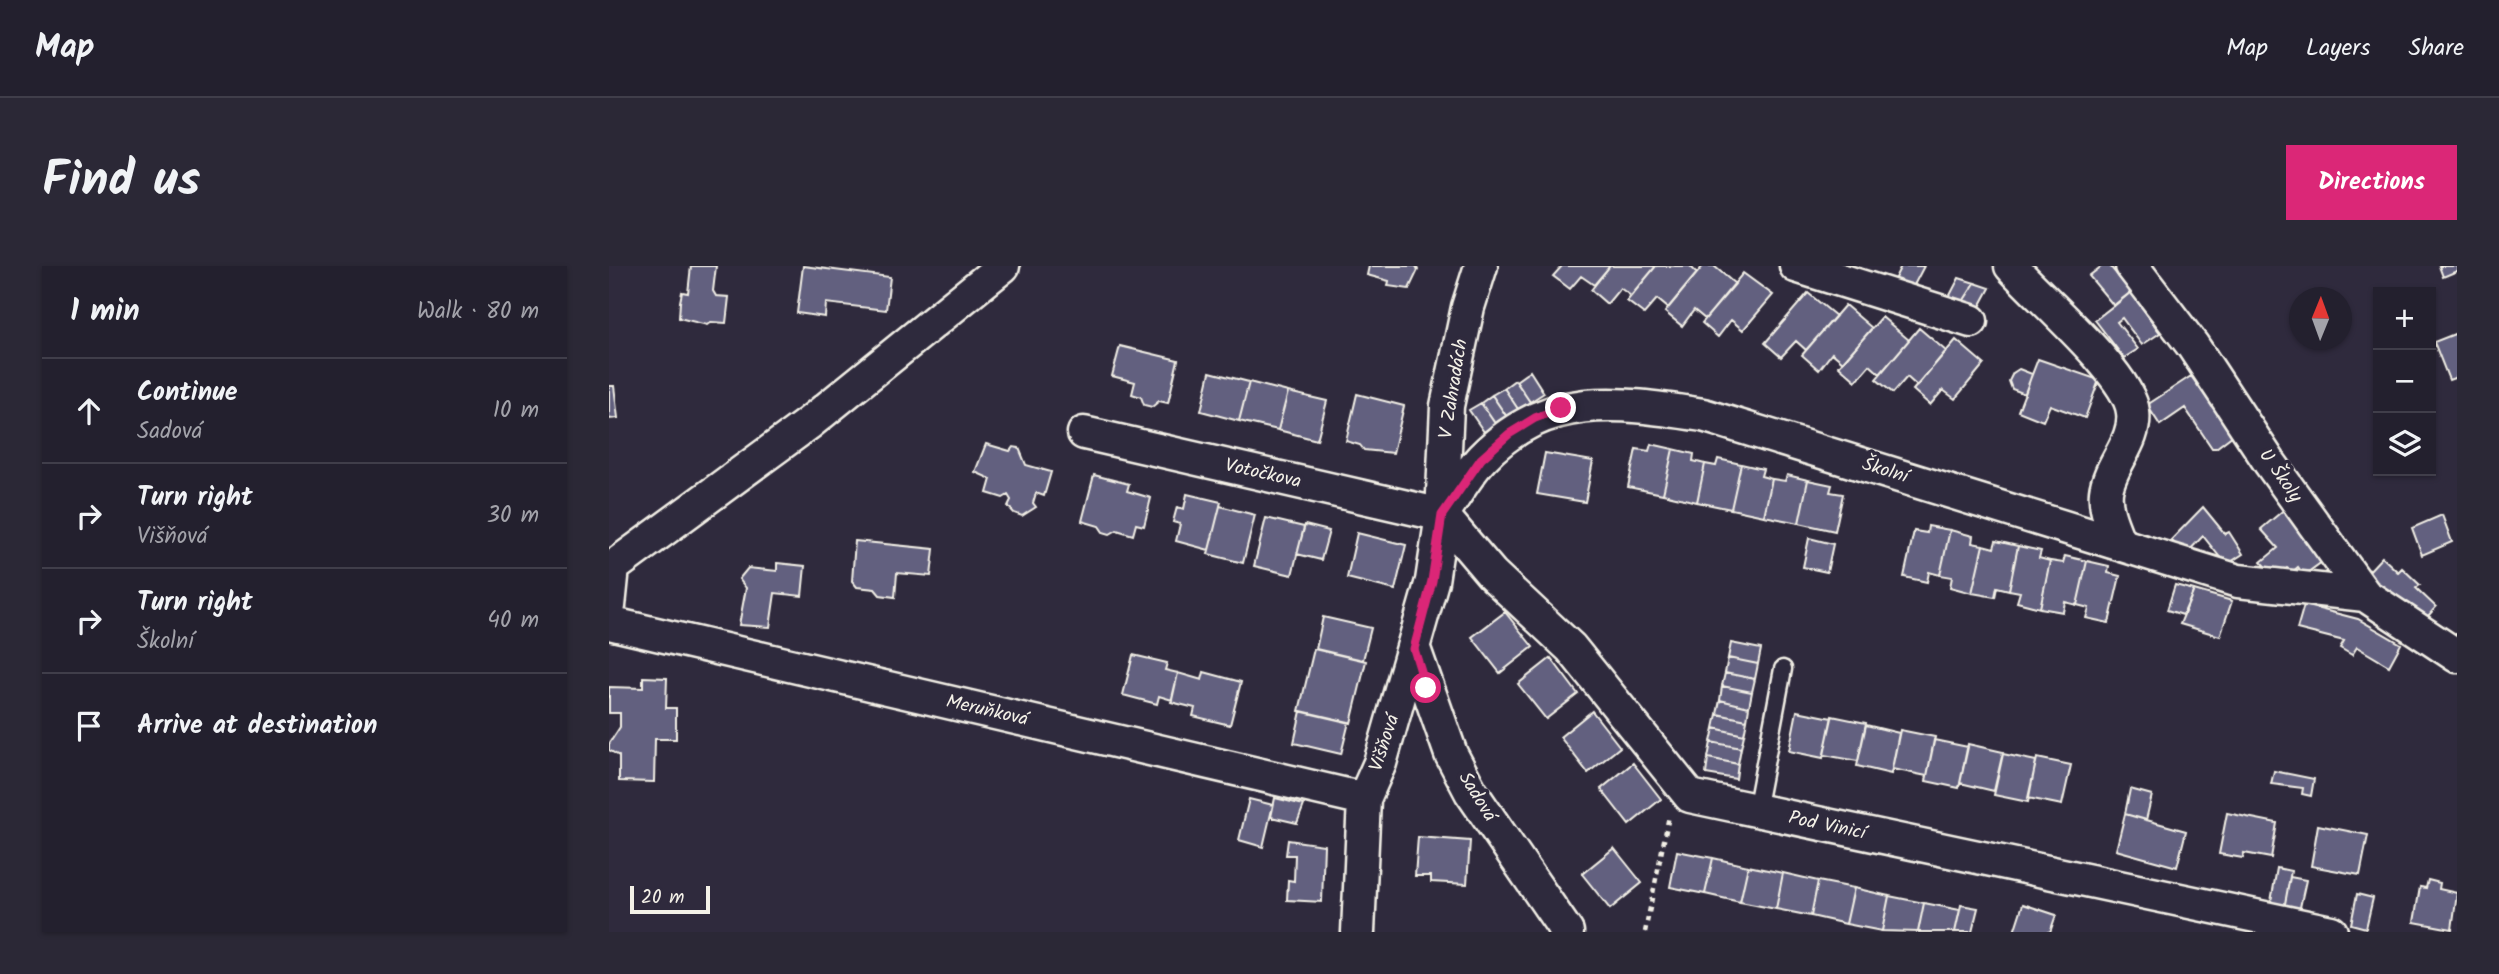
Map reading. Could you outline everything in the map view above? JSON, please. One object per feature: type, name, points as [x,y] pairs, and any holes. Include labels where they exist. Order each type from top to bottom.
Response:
[{"type":"street","name":"V Zahradách","points":[[1442,515],[1447,406],[1468,307],[1481,266]]},
{"type":"street","points":[[1796,266],[1971,321]]},
{"type":"street","points":[[2011,266],[2102,360],[2129,397],[2134,414],[2132,426],[2106,493],[2109,518],[2119,544]]},
{"type":"street","name":"U Školy","points":[[2132,266],[2193,346],[2270,463],[2364,595],[2457,656]]},
{"type":"street","points":[[609,606],[613,567],[809,423],[997,267]]},
{"type":"street","name":"Školní","points":[[1442,515],[1481,459],[1509,434],[1535,418],[1561,408],[1618,406],[1703,415],[2238,581],[2364,595]]},
{"type":"street","name":"Votočkova","points":[[1084,433],[1442,515]]},
{"type":"street","name":"Višňová","points":[[1358,932],[1364,799],[1380,763],[1414,649],[1432,581],[1442,515]]},
{"type":"street","name":"Pod Vinicí","points":[[1442,515],[1492,574],[1571,648],[1690,796],[2331,932]]},
{"type":"street","name":"Meruňková","points":[[609,623],[1364,799]]},
{"type":"street","name":"Sadová","points":[[1414,649],[1426,688],[1461,773],[1567,932]]},
{"type":"lane","points":[[1756,811],[1783,669]]},
{"type":"path","points":[[1645,932],[1677,780]]},
{"type":"building","points":[[691,266],[716,266],[713,291],[716,296],[729,297],[726,323],[711,322],[707,325],[679,318],[682,292],[688,293]]},
{"type":"building","points":[[803,266],[890,277],[886,310],[826,303],[825,317],[797,313]]},
{"type":"building","points":[[1369,266],[1416,266],[1418,270],[1409,289],[1388,286],[1389,281],[1367,275]]},
{"type":"building","points":[[1562,266],[1610,266],[1594,285],[1581,276],[1570,289],[1553,276]]},
{"type":"building","points":[[1610,266],[1656,266],[1631,296],[1620,288],[1607,304],[1591,290]]},
{"type":"building","points":[[1656,266],[1690,266],[1697,273],[1668,308],[1657,299],[1644,314],[1627,301]]},
{"type":"building","points":[[1703,266],[1714,266],[1735,284],[1705,319],[1694,310],[1682,326],[1665,312]]},
{"type":"building","points":[[1901,266],[1924,266],[1911,291],[1893,282]]},
{"type":"building","points":[[2102,266],[2110,266],[2131,292],[2114,306],[2089,276]]},
{"type":"building","points":[[2439,266],[2457,266],[2457,271],[2443,277]]},
{"type":"building","points":[[1743,273],[1773,295],[1743,330],[1731,320],[1718,337],[1702,323]]},
{"type":"building","points":[[1959,278],[1975,283],[1960,306],[1948,299]]},
{"type":"building","points":[[1975,283],[1990,288],[1977,312],[1962,303]]},
{"type":"building","points":[[2131,292],[2160,333],[2142,345],[2122,318],[2117,322],[2138,349],[2124,358],[2095,320]]},
{"type":"building","points":[[1808,293],[1836,316],[1806,350],[1796,341],[1781,357],[1765,343]]},
{"type":"building","points":[[1845,305],[1872,328],[1843,362],[1832,353],[1819,370],[1802,355]]},
{"type":"building","points":[[1882,317],[1909,340],[1880,374],[1870,365],[1856,381],[1839,366]]},
{"type":"building","points":[[1919,328],[1946,351],[1917,386],[1907,377],[1893,393],[1876,379]]},
{"type":"building","points":[[2457,333],[2457,377],[2449,380],[2436,341]]},
{"type":"building","points":[[1956,340],[1984,364],[1955,399],[1943,390],[1930,405],[1913,390]]},
{"type":"building","points":[[1120,346],[1178,360],[1168,403],[1159,401],[1152,407],[1144,405],[1141,397],[1132,394],[1135,382],[1112,376]]},
{"type":"building","points":[[2038,359],[2099,380],[2085,418],[2050,405],[2043,421],[2018,411]]},
{"type":"building","points":[[2019,369],[2032,374],[2025,394],[2012,389],[2009,381]]},
{"type":"building","points":[[1530,371],[1544,393],[1530,402],[1516,381]]},
{"type":"building","points":[[1210,372],[1249,382],[1239,421],[1201,411]]},
{"type":"building","points":[[2191,376],[2233,435],[2216,448],[2212,448],[2185,408],[2160,425],[2147,405]]},
{"type":"building","points":[[1515,380],[1530,402],[1518,409],[1504,388]]},
{"type":"building","points":[[1249,382],[1288,392],[1278,430],[1239,421]]},
{"type":"building","points":[[609,386],[614,386],[618,418],[609,419]]},
{"type":"building","points":[[1504,388],[1518,409],[1507,417],[1492,395]]},
{"type":"building","points":[[1288,392],[1327,401],[1317,440],[1278,430]]},
{"type":"building","points":[[1357,394],[1404,406],[1393,453],[1364,450],[1360,445],[1346,441]]},
{"type":"building","points":[[1492,395],[1507,417],[1496,425],[1481,403]]},
{"type":"building","points":[[1481,403],[1496,425],[1484,432],[1469,410]]},
{"type":"building","points":[[986,444],[1010,451],[1013,447],[1019,448],[1026,465],[1051,472],[1044,496],[1036,493],[1033,503],[1036,507],[1022,516],[1014,513],[1008,506],[1011,500],[1008,495],[1003,498],[987,493],[991,479],[975,472]]},
{"type":"building","points":[[1651,444],[1673,449],[1663,494],[1628,487],[1636,449],[1649,451]]},
{"type":"building","points":[[1673,449],[1694,454],[1693,461],[1705,464],[1697,502],[1663,494]]},
{"type":"building","points":[[1545,453],[1593,461],[1585,502],[1537,494]]},
{"type":"building","points":[[1718,459],[1741,464],[1731,509],[1697,502],[1705,464],[1716,466]]},
{"type":"building","points":[[1741,464],[1763,469],[1761,476],[1772,479],[1764,516],[1731,509]]},
{"type":"building","points":[[1094,475],[1129,484],[1127,491],[1151,498],[1144,526],[1136,524],[1133,535],[1117,530],[1110,534],[1103,532],[1099,526],[1082,521]]},
{"type":"building","points":[[1787,475],[1808,480],[1799,523],[1764,516],[1772,479],[1785,481]]},
{"type":"building","points":[[1808,480],[1832,485],[1830,492],[1843,494],[1835,531],[1799,523]]},
{"type":"building","points":[[1187,494],[1221,502],[1209,550],[1176,541],[1180,524],[1173,522],[1177,507],[1184,509]]},
{"type":"building","points":[[1220,506],[1255,515],[1243,563],[1208,554]]},
{"type":"building","points":[[2203,507],[2225,534],[2229,532],[2243,554],[2226,565],[2203,536],[2186,554],[2171,540]]},
{"type":"building","points":[[2286,508],[2326,559],[2304,575],[2298,567],[2292,572],[2287,568],[2276,578],[2261,562],[2278,548],[2261,529]]},
{"type":"building","points":[[2442,515],[2452,542],[2422,555],[2412,528]]},
{"type":"building","points":[[1266,518],[1304,527],[1292,575],[1254,566]]},
{"type":"building","points":[[1305,525],[1329,531],[1321,560],[1297,554]]},
{"type":"building","points":[[1928,526],[1950,530],[1940,575],[1929,572],[1927,582],[1904,577],[1914,531],[1927,533]]},
{"type":"building","points":[[1950,530],[1973,536],[1972,543],[1983,545],[1972,593],[1950,587],[1952,577],[1940,575]]},
{"type":"building","points":[[1357,533],[1406,545],[1395,590],[1347,578]]},
{"type":"building","points":[[1809,538],[1833,544],[1827,572],[1803,567]]},
{"type":"building","points":[[855,541],[934,549],[931,576],[897,573],[895,597],[880,595],[875,589],[857,587],[852,581]]},
{"type":"building","points":[[1996,541],[2018,546],[2009,590],[1997,587],[1995,597],[1972,593],[1983,545],[1994,548]]},
{"type":"building","points":[[2018,546],[2041,551],[2039,558],[2050,561],[2040,608],[2017,602],[2020,592],[2009,590]]},
{"type":"building","points":[[2065,556],[2087,561],[2077,605],[2065,602],[2063,612],[2040,608],[2050,561],[2063,563]]},
{"type":"building","points":[[2382,557],[2398,572],[2402,568],[2420,585],[2416,588],[2436,607],[2421,624],[2367,573]]},
{"type":"building","points":[[2087,561],[2109,566],[2108,573],[2120,576],[2109,623],[2086,618],[2089,608],[2077,605]]},
{"type":"building","points":[[777,563],[805,566],[802,596],[775,593],[770,627],[739,625],[746,588],[739,579],[748,568],[777,571]]},
{"type":"building","points":[[2175,585],[2194,590],[2183,615],[2167,610]]},
{"type":"building","points":[[2194,590],[2232,601],[2220,636],[2180,624]]},
{"type":"building","points":[[2304,605],[2358,619],[2401,644],[2389,666],[2357,647],[2352,655],[2340,648],[2344,641],[2297,629]]},
{"type":"building","points":[[1505,612],[1533,647],[1500,673],[1472,637]]},
{"type":"building","points":[[1323,617],[1371,628],[1363,660],[1316,649]]},
{"type":"building","points":[[1731,643],[1761,649],[1758,664],[1728,658]]},
{"type":"building","points":[[1314,649],[1366,661],[1351,723],[1299,711]]},
{"type":"building","points":[[1133,655],[1167,663],[1165,670],[1178,673],[1172,700],[1159,696],[1157,704],[1123,695]]},
{"type":"building","points":[[1551,658],[1578,694],[1546,719],[1518,684]]},
{"type":"building","points":[[1728,658],[1758,664],[1755,679],[1725,673]]},
{"type":"building","points":[[1204,672],[1241,682],[1230,725],[1193,716],[1195,708],[1171,702],[1178,673],[1202,680]]},
{"type":"building","points":[[1725,673],[1755,679],[1752,692],[1722,686]]},
{"type":"building","points":[[643,677],[667,678],[666,708],[676,708],[676,739],[655,739],[654,782],[619,781],[619,756],[609,750],[609,744],[620,727],[620,713],[609,713],[609,687],[643,688]]},
{"type":"building","points":[[1722,686],[1752,692],[1749,707],[1720,700]]},
{"type":"building","points":[[1720,700],[1749,707],[1747,720],[1717,714]]},
{"type":"building","points":[[1301,711],[1349,722],[1341,754],[1294,743]]},
{"type":"building","points":[[1592,711],[1620,747],[1588,773],[1560,737]]},
{"type":"building","points":[[1797,711],[1832,718],[1823,758],[1789,751]]},
{"type":"building","points":[[1717,714],[1747,720],[1744,735],[1714,728]]},
{"type":"building","points":[[1832,716],[1866,723],[1858,761],[1824,755]]},
{"type":"building","points":[[1866,725],[1899,733],[1891,774],[1857,766]]},
{"type":"building","points":[[1714,728],[1744,735],[1741,748],[1711,742]]},
{"type":"building","points":[[1900,730],[1935,737],[1927,776],[1892,769]]},
{"type":"building","points":[[1934,740],[1968,747],[1959,788],[1926,781]]},
{"type":"building","points":[[1711,742],[1741,748],[1738,764],[1708,758]]},
{"type":"building","points":[[1968,744],[2003,752],[1994,791],[1960,783]]},
{"type":"building","points":[[2003,754],[2036,761],[2028,802],[1994,795]]},
{"type":"building","points":[[1708,758],[1738,764],[1736,779],[1706,774]]},
{"type":"building","points":[[2037,758],[2071,765],[2062,805],[2028,798]]},
{"type":"building","points":[[1633,763],[1661,799],[1629,825],[1601,789]]},
{"type":"building","points":[[2274,771],[2314,779],[2311,796],[2302,794],[2303,788],[2271,784]]},
{"type":"building","points":[[2130,789],[2152,795],[2146,820],[2125,814]]},
{"type":"building","points":[[1275,798],[1304,805],[1297,823],[1271,817]]},
{"type":"building","points":[[1249,799],[1273,805],[1263,847],[1239,840]]},
{"type":"building","points":[[2227,813],[2277,823],[2271,858],[2244,853],[2243,858],[2219,854]]},
{"type":"building","points":[[2125,814],[2186,831],[2177,867],[2116,850]]},
{"type":"building","points":[[2318,825],[2368,835],[2360,875],[2311,866]]},
{"type":"building","points":[[1418,837],[1470,841],[1467,884],[1431,882],[1431,876],[1415,876]]},
{"type":"building","points":[[1288,840],[1324,845],[1322,902],[1287,900],[1288,880],[1294,881],[1295,855],[1286,855]]},
{"type":"building","points":[[1614,848],[1642,883],[1610,909],[1582,874]]},
{"type":"building","points":[[1677,851],[1713,858],[1705,894],[1670,887]]},
{"type":"building","points":[[1713,858],[1748,866],[1740,902],[1705,894]]},
{"type":"building","points":[[1748,866],[1783,873],[1776,909],[1740,902]]},
{"type":"building","points":[[2277,868],[2291,871],[2284,909],[2270,907]]},
{"type":"building","points":[[1783,873],[1818,881],[1811,916],[1776,909]]},
{"type":"building","points":[[2290,877],[2306,880],[2299,912],[2284,909]]},
{"type":"building","points":[[2428,880],[2440,883],[2439,889],[2457,893],[2452,929],[2414,922],[2420,887],[2426,888]]},
{"type":"building","points":[[1818,881],[1854,888],[1846,924],[1811,916]]},
{"type":"building","points":[[1854,888],[1889,896],[1882,931],[1846,924]]},
{"type":"building","points":[[2357,894],[2373,898],[2366,928],[2351,924]]},
{"type":"building","points":[[1889,896],[1924,903],[1918,932],[1882,931]]},
{"type":"building","points":[[1924,903],[1960,910],[1955,932],[1918,932]]},
{"type":"building","points":[[2023,904],[2056,915],[2050,932],[2014,932]]},
{"type":"building","points":[[1961,905],[1978,908],[1972,932],[1955,932]]},
{"type":"route","points":[[1426,688],[1414,649],[1432,581],[1442,515],[1481,459],[1509,434],[1535,418],[1561,408]]}]
